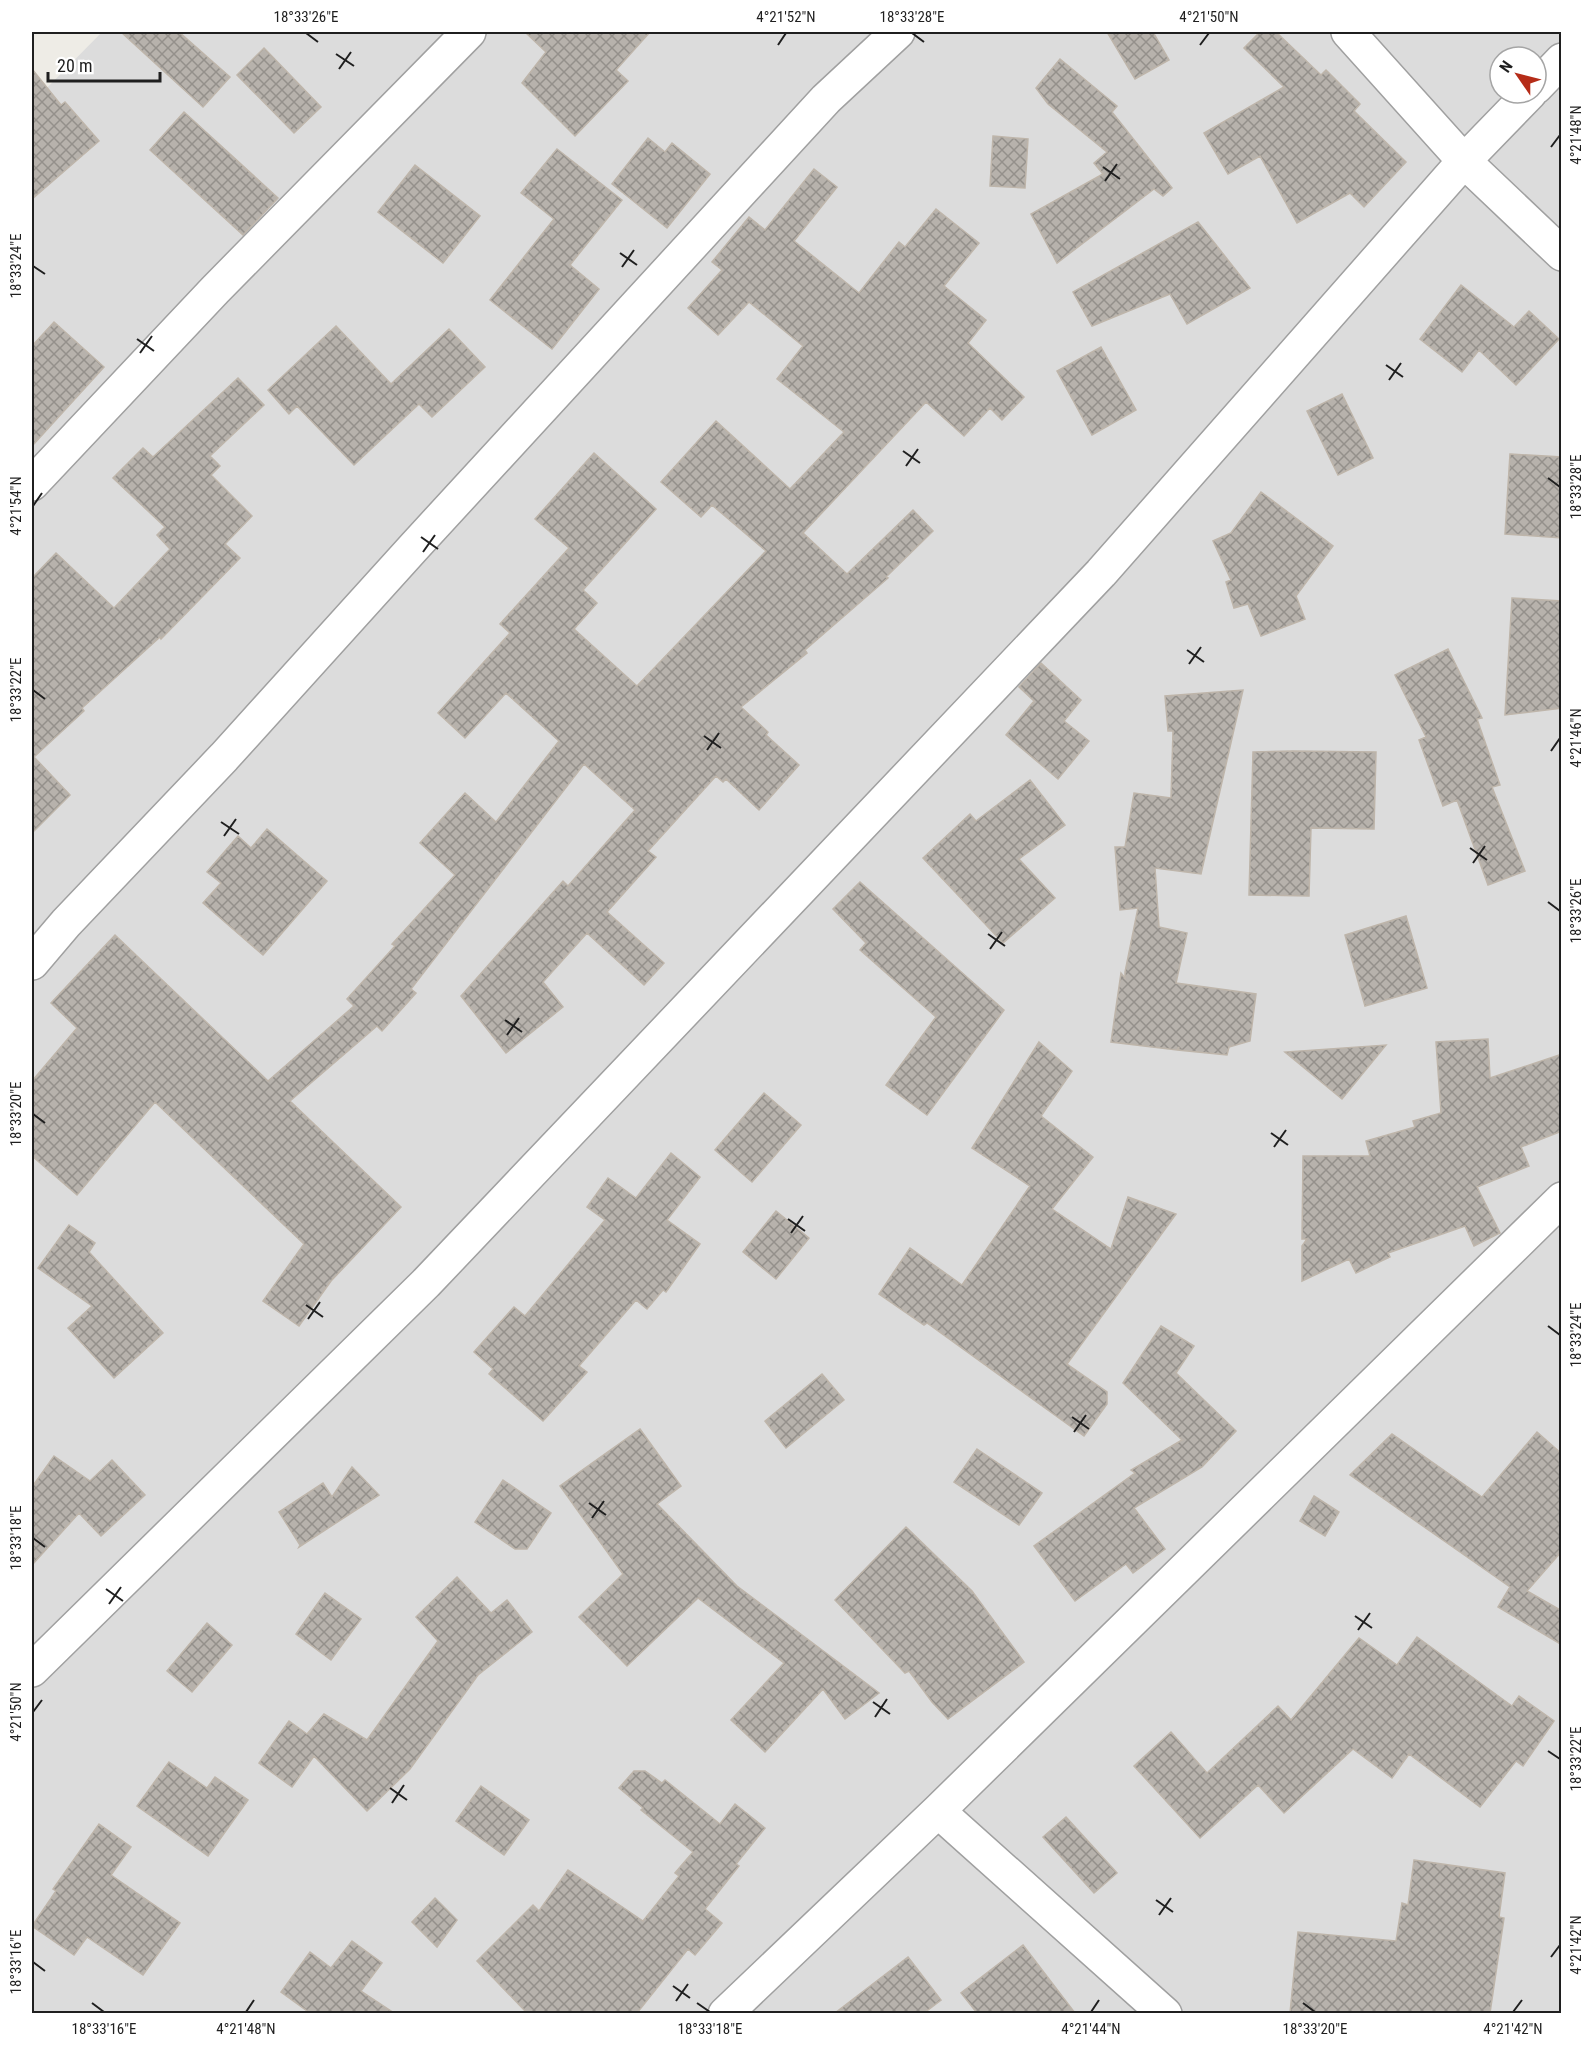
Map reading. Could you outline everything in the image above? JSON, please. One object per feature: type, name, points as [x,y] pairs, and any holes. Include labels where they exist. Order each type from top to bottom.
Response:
[{"type":"street","points":[[32,484],[224,281],[469,32]]},
{"type":"street","points":[[32,963],[66,923],[224,757],[818,108],[898,32]]},
{"type":"street","points":[[1348,32],[1464,161],[1562,254]]},
{"type":"street","points":[[1548,75],[1562,60]]},
{"type":"street","points":[[32,1670],[426,1283],[1084,590],[1464,161],[1518,105]]},
{"type":"street","points":[[725,2013],[938,1811],[1562,1199]]},
{"type":"street","points":[[938,1811],[1165,2013]]},
{"type":"shaded area","points":[[102,32],[1561,32],[1561,2013],[32,2014],[32,103]]},
{"type":"building","points":[[121,32],[179,32],[230,77],[203,107]]},
{"type":"building","points":[[525,32],[650,32],[616,70],[628,81],[575,136],[522,83],[546,52]]},
{"type":"building","points":[[1107,32],[1153,32],[1169,60],[1135,79]]},
{"type":"building","points":[[1260,32],[1276,32],[1321,75],[1326,70],[1360,104],[1354,111],[1406,162],[1364,207],[1350,193],[1297,223],[1260,156],[1228,174],[1204,133],[1284,87],[1244,48]]},
{"type":"building","points":[[264,48],[321,107],[294,133],[237,75]]},
{"type":"building","points":[[1060,59],[1117,106],[1112,112],[1172,188],[1163,196],[1154,189],[1057,263],[1031,214],[1103,174],[1094,163],[1107,152],[1048,104],[1036,88]]},
{"type":"building","points":[[32,69],[61,105],[65,102],[99,141],[32,199]]},
{"type":"building","points":[[184,112],[278,198],[243,235],[150,150]]},
{"type":"building","points":[[993,136],[1028,139],[1025,188],[990,186]]},
{"type":"building","points":[[648,138],[665,152],[672,143],[710,174],[667,228],[612,184]]},
{"type":"building","points":[[557,149],[622,200],[570,265],[599,289],[552,349],[490,300],[554,219],[521,193]]},
{"type":"building","points":[[415,165],[480,216],[443,263],[378,212]]},
{"type":"building","points":[[814,169],[837,187],[794,241],[859,293],[899,242],[905,247],[936,209],[979,243],[944,286],[986,320],[968,343],[1024,397],[1002,420],[990,408],[964,436],[926,402],[803,533],[847,574],[913,510],[933,531],[886,577],[888,578],[805,650],[807,653],[741,707],[768,732],[766,735],[799,765],[759,810],[726,779],[723,782],[716,776],[648,851],[656,857],[607,912],[664,963],[644,985],[587,933],[543,982],[563,1007],[506,1053],[461,996],[563,881],[568,886],[635,810],[584,764],[411,989],[416,993],[382,1031],[377,1026],[290,1101],[401,1207],[331,1281],[299,1326],[263,1301],[304,1244],[155,1102],[77,1195],[32,1156],[32,1081],[77,1028],[51,1003],[115,935],[268,1081],[354,1006],[347,999],[395,946],[392,944],[455,875],[420,843],[465,793],[496,822],[559,741],[506,693],[465,738],[438,713],[510,633],[500,624],[569,548],[535,519],[594,453],[656,509],[583,590],[597,603],[574,629],[637,686],[766,551],[712,505],[701,517],[661,482],[716,421],[790,489],[844,432],[777,379],[803,346],[749,302],[718,335],[688,308],[722,270],[712,262],[749,217],[765,230]]},
{"type":"building","points":[[1198,222],[1250,288],[1187,324],[1170,294],[1092,326],[1073,292]]},
{"type":"building","points":[[1461,285],[1514,327],[1529,311],[1559,339],[1516,385],[1479,350],[1462,372],[1420,339]]},
{"type":"building","points":[[54,322],[104,367],[32,446],[32,346]]},
{"type":"building","points":[[336,326],[391,384],[449,329],[485,367],[432,417],[419,404],[354,465],[297,406],[289,414],[268,390]]},
{"type":"building","points":[[1101,347],[1136,410],[1092,435],[1057,371]]},
{"type":"building","points":[[238,378],[264,405],[210,456],[220,466],[211,475],[252,516],[225,544],[240,558],[161,639],[160,637],[82,708],[84,711],[34,757],[70,795],[32,833],[32,578],[56,553],[114,608],[170,549],[157,535],[165,527],[113,478],[143,448],[153,457]]},
{"type":"building","points":[[1342,394],[1373,458],[1338,475],[1307,411]]},
{"type":"building","points":[[1510,454],[1562,457],[1562,538],[1505,534]]},
{"type":"building","points":[[1261,492],[1333,546],[1296,596],[1305,619],[1261,636],[1248,604],[1234,608],[1226,582],[1231,580],[1213,541],[1231,533]]},
{"type":"building","points":[[1512,598],[1562,601],[1562,708],[1505,715]]},
{"type":"building","points":[[1448,649],[1482,718],[1477,719],[1500,785],[1492,787],[1525,871],[1488,885],[1457,800],[1443,806],[1419,740],[1426,737],[1395,675]]},
{"type":"building","points":[[1041,663],[1081,700],[1064,721],[1089,741],[1058,779],[1006,735],[1034,701],[1019,687]]},
{"type":"building","points":[[1243,690],[1201,874],[1155,868],[1159,927],[1187,933],[1176,983],[1256,994],[1250,1041],[1229,1047],[1227,1055],[1178,1050],[1179,1047],[1177,1050],[1111,1042],[1121,973],[1125,978],[1138,908],[1120,910],[1115,847],[1125,847],[1134,793],[1171,798],[1173,731],[1168,731],[1165,696]]},
{"type":"building","points":[[1253,752],[1376,752],[1374,829],[1311,828],[1309,896],[1249,895]]},
{"type":"building","points":[[1030,780],[1065,825],[1019,859],[1055,898],[1003,943],[923,858],[970,814],[976,821]]},
{"type":"building","points":[[267,829],[327,881],[263,955],[203,903],[221,883],[207,872],[238,836],[251,848]]},
{"type":"building","points":[[860,882],[1004,1010],[927,1115],[886,1085],[936,1017],[860,950],[866,943],[833,909]]},
{"type":"building","points":[[1406,916],[1427,988],[1365,1006],[1345,935]]},
{"type":"building","points":[[1488,1039],[1490,1078],[1562,1054],[1562,1131],[1521,1147],[1529,1166],[1477,1187],[1500,1233],[1474,1246],[1465,1226],[1388,1253],[1390,1257],[1356,1273],[1349,1259],[1302,1281],[1302,1246],[1307,1239],[1302,1239],[1303,1156],[1370,1156],[1366,1141],[1415,1127],[1413,1121],[1441,1113],[1436,1042]]},
{"type":"building","points":[[1039,1042],[1072,1071],[1041,1116],[1093,1157],[1052,1209],[1111,1249],[1128,1197],[1176,1214],[1067,1364],[1107,1392],[1107,1404],[1084,1436],[927,1323],[924,1325],[879,1294],[910,1248],[962,1285],[1030,1186],[972,1148]]},
{"type":"building","points":[[1386,1045],[1342,1099],[1285,1052]]},
{"type":"building","points":[[764,1093],[801,1125],[752,1182],[715,1150]]},
{"type":"building","points":[[671,1153],[700,1177],[667,1220],[700,1244],[666,1292],[663,1290],[647,1309],[636,1300],[579,1366],[587,1372],[543,1421],[489,1374],[493,1369],[474,1352],[514,1307],[525,1316],[605,1220],[587,1207],[608,1178],[636,1198]]},
{"type":"building","points":[[776,1211],[809,1238],[776,1279],[743,1252]]},
{"type":"building","points":[[69,1225],[95,1243],[89,1252],[163,1333],[114,1378],[68,1328],[92,1306],[38,1268]]},
{"type":"building","points":[[1161,1326],[1194,1346],[1176,1373],[1236,1431],[1202,1467],[1134,1508],[1165,1549],[1133,1573],[1126,1564],[1075,1601],[1034,1546],[1135,1473],[1131,1470],[1182,1440],[1123,1383]]},
{"type":"building","points":[[822,1374],[844,1400],[786,1448],[765,1421]]},
{"type":"building","points":[[640,1429],[681,1486],[657,1504],[737,1586],[879,1693],[845,1719],[823,1689],[765,1752],[731,1720],[784,1663],[698,1598],[627,1666],[579,1617],[623,1574],[560,1486]]},
{"type":"building","points":[[1537,1432],[1562,1454],[1562,1551],[1527,1591],[1562,1611],[1562,1645],[1498,1607],[1510,1587],[1350,1475],[1392,1434],[1482,1497]]},
{"type":"building","points":[[977,1449],[1042,1493],[1019,1525],[954,1482]]},
{"type":"building","points":[[54,1456],[90,1481],[112,1460],[145,1495],[101,1536],[79,1513],[32,1565],[32,1487]]},
{"type":"building","points":[[352,1467],[379,1495],[299,1547],[300,1545],[279,1512],[323,1483],[332,1497]]},
{"type":"building","points":[[503,1480],[551,1513],[527,1549],[515,1549],[475,1522]]},
{"type":"building","points":[[1314,1496],[1339,1512],[1325,1536],[1300,1521]]},
{"type":"building","points":[[906,1527],[972,1591],[1024,1662],[948,1719],[909,1671],[905,1673],[835,1600]]},
{"type":"building","points":[[457,1577],[491,1613],[507,1600],[532,1632],[478,1675],[410,1769],[367,1811],[314,1756],[292,1787],[259,1763],[289,1721],[307,1734],[324,1714],[367,1740],[438,1641],[416,1617]]},
{"type":"building","points":[[325,1593],[361,1619],[331,1660],[296,1634]]},
{"type":"building","points":[[207,1623],[232,1645],[192,1692],[167,1671]]},
{"type":"building","points":[[1417,1637],[1512,1706],[1519,1696],[1554,1721],[1523,1766],[1516,1761],[1480,1807],[1409,1754],[1392,1778],[1353,1749],[1284,1813],[1258,1785],[1200,1838],[1134,1766],[1171,1732],[1207,1773],[1278,1706],[1291,1720],[1359,1638],[1397,1665]]},
{"type":"building","points":[[169,1762],[207,1788],[215,1777],[248,1800],[208,1856],[137,1806]]},
{"type":"building","points":[[634,1771],[645,1771],[662,1783],[665,1780],[720,1824],[735,1804],[765,1828],[736,1864],[739,1866],[705,1909],[722,1923],[695,1955],[688,1949],[637,2013],[527,2013],[477,1961],[533,1905],[539,1911],[568,1870],[643,1921],[679,1876],[675,1873],[693,1852],[641,1810],[643,1808],[619,1788]]},
{"type":"building","points":[[481,1786],[529,1820],[504,1855],[456,1821]]},
{"type":"building","points":[[1066,1817],[1117,1873],[1094,1893],[1043,1837]]},
{"type":"building","points":[[99,1824],[131,1847],[111,1875],[180,1923],[143,1975],[87,1937],[74,1955],[32,1926],[56,1891],[53,1889]]},
{"type":"building","points":[[1414,1860],[1505,1873],[1499,1917],[1504,1918],[1490,2013],[1290,2013],[1298,1932],[1396,1941],[1402,1903],[1408,1905]]},
{"type":"building","points":[[435,1898],[457,1920],[437,1947],[412,1922]]},
{"type":"building","points":[[352,1941],[382,1963],[361,1991],[394,2013],[310,2013],[281,1992],[310,1952],[331,1968]]},
{"type":"building","points":[[1023,1945],[1075,2013],[977,2013],[961,1993]]},
{"type":"building","points":[[908,1957],[941,2000],[924,2013],[835,2013]]}]
